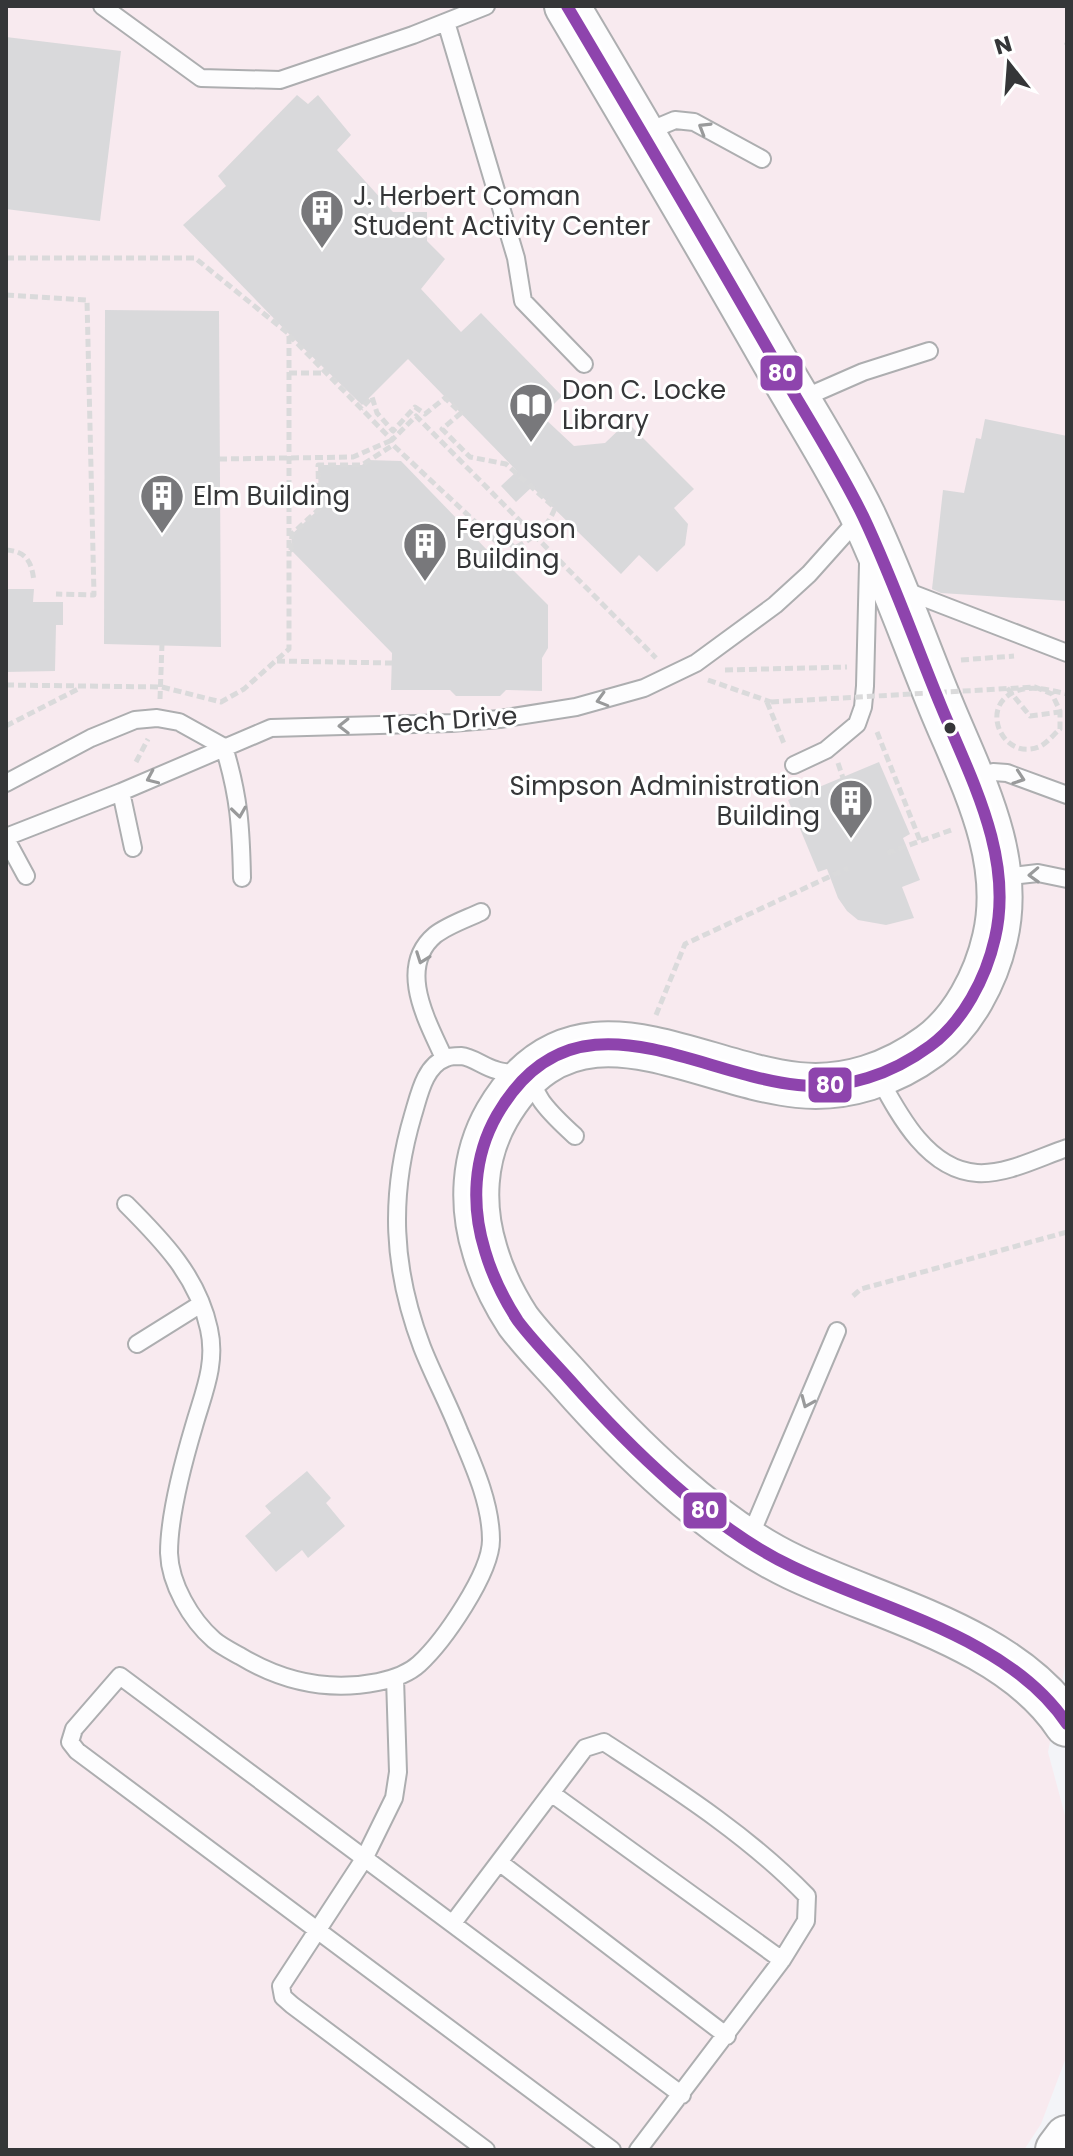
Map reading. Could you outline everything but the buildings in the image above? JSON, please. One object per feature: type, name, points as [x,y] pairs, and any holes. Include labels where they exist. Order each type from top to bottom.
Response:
[{"type":"street","points":[[567,6],[862,515],[978,798],[1001,877],[1001,903],[995,941],[981,980],[963,1011],[942,1037],[915,1057],[878,1076],[842,1084],[800,1085],[663,1050],[609,1044],[574,1050],[550,1059],[526,1078],[506,1100],[480,1160],[475,1202],[485,1250],[518,1320],[601,1415],[660,1473],[748,1540],[784,1563],[960,1637],[1020,1674],[1067,1724]]},
{"type":"street","points":[[1058,2150],[1067,2138]]},
{"type":"lane","points":[[102,6],[201,78],[280,80],[486,6]]},
{"type":"lane","points":[[446,22],[516,258],[523,301],[584,364]]},
{"type":"lane","points":[[643,133],[675,120],[694,122],[762,159]]},
{"type":"lane","points":[[797,400],[863,372],[929,351]]},
{"type":"lane","points":[[794,765],[826,750],[842,738],[857,724],[863,707],[864,634],[870,577],[862,515]]},
{"type":"lane","name":"Tech Drive","points":[[6,838],[271,728],[451,723],[546,713],[632,691],[675,674],[724,644],[775,605],[809,574],[862,515]]},
{"type":"lane","points":[[892,586],[1067,653]]},
{"type":"lane","points":[[6,783],[91,738],[135,720],[157,718],[179,722],[224,747],[241,820],[242,878]]},
{"type":"lane","points":[[978,798],[993,772],[1007,773],[1067,795]]},
{"type":"lane","points":[[121,792],[133,848]]},
{"type":"lane","points":[[6,838],[26,876]]},
{"type":"lane","points":[[1001,877],[1038,873],[1067,879]]},
{"type":"lane","points":[[444,1058],[419,1001],[416,976],[427,944],[437,934],[481,912]]},
{"type":"lane","points":[[126,1204],[168,1247],[191,1278],[210,1331],[209,1381],[187,1450],[174,1515],[169,1555],[176,1585],[192,1615],[214,1641],[248,1661],[285,1678],[321,1687],[361,1686],[395,1678],[418,1665],[477,1587],[488,1559],[491,1539],[477,1473],[422,1347],[397,1253],[396,1206],[405,1144],[426,1079],[434,1065],[444,1058],[458,1055],[491,1069],[526,1078],[545,1106],[575,1136]]},
{"type":"lane","points":[[878,1076],[898,1112],[919,1140],[962,1170],[979,1173],[999,1170],[1067,1148]]},
{"type":"lane","points":[[137,1344],[201,1304]]},
{"type":"lane","points":[[748,1540],[837,1331]]},
{"type":"lane","points":[[612,2150],[77,1751],[70,1742],[74,1729],[120,1676],[682,2095]]},
{"type":"lane","points":[[395,1678],[398,1772],[394,1798],[364,1859],[281,1986],[283,1997],[486,2150]]},
{"type":"lane","points":[[453,1923],[585,1748],[604,1742],[722,1824],[769,1860],[807,1896],[806,1921],[782,1960],[638,2150]]},
{"type":"lane","points":[[551,1793],[782,1960]]},
{"type":"lane","points":[[499,1862],[727,2036]]},
{"type":"path","points":[[6,258],[195,258],[289,334],[392,440]]},
{"type":"path","points":[[6,295],[87,300],[94,595],[56,594]]},
{"type":"path","points":[[6,685],[162,687],[221,702],[244,689],[289,649],[289,334]]},
{"type":"path","points":[[289,373],[326,373]]},
{"type":"path","points":[[289,551],[292,534],[319,509],[318,465],[362,465],[393,445],[500,545],[505,539],[515,548],[535,537],[548,524],[555,508],[506,464],[470,457],[442,429],[461,413],[445,398],[425,414],[415,407],[393,431],[377,413],[372,397],[361,409]]},
{"type":"path","points":[[219,459],[353,457],[392,440],[416,416],[675,674]]},
{"type":"path","points":[[6,550],[14,550],[29,558],[33,565],[34,582]]},
{"type":"path","points":[[276,661],[392,663]]},
{"type":"path","points":[[702,677],[769,702],[1035,687],[1043,691],[1052,694],[1060,711],[1060,729],[1042,746],[1029,749],[1017,748],[1006,741],[998,729],[997,715],[1003,702],[1012,693],[1027,689],[1043,688],[1067,694]]},
{"type":"path","points":[[6,726],[82,686]]},
{"type":"path","points":[[1007,688],[1030,716],[1067,711]]},
{"type":"path","points":[[769,702],[777,726]]},
{"type":"path","points":[[872,721],[921,843]]},
{"type":"path","points":[[887,853],[921,843],[978,798]]},
{"type":"path","points":[[652,1025],[685,944],[848,868]]},
{"type":"path","points":[[853,1296],[872,1286],[1067,1232]]},
{"type":"shaded area","points":[[6,6],[1067,6],[1067,1656],[1048,1752],[1067,1823],[1067,2055],[1041,2124],[1024,2150],[6,2150]]},
{"type":"transit line","name":"80","points":[[567,6],[863,516],[976,790],[994,848],[999,878],[999,908],[995,938],[986,968],[972,998],[953,1025],[915,1056],[868,1078],[834,1085],[798,1085],[758,1078],[636,1046],[598,1045],[561,1053],[527,1075],[497,1115],[483,1148],[476,1199],[485,1251],[504,1296],[530,1336],[644,1458],[702,1508],[732,1531],[793,1567],[942,1629],[979,1648],[1013,1669],[1043,1694],[1067,1724]]},
{"type":"place","name":"J. Herbert Coman Student Activity Center","points":[[322,250]]},
{"type":"place","name":"Don C. Locke Library","points":[[531,444]]},
{"type":"place","name":"Elm Building","points":[[162,535]]},
{"type":"place","name":"Ferguson Building","points":[[425,583]]},
{"type":"place","name":"Simpson Administration Building","points":[[851,840]]}]
